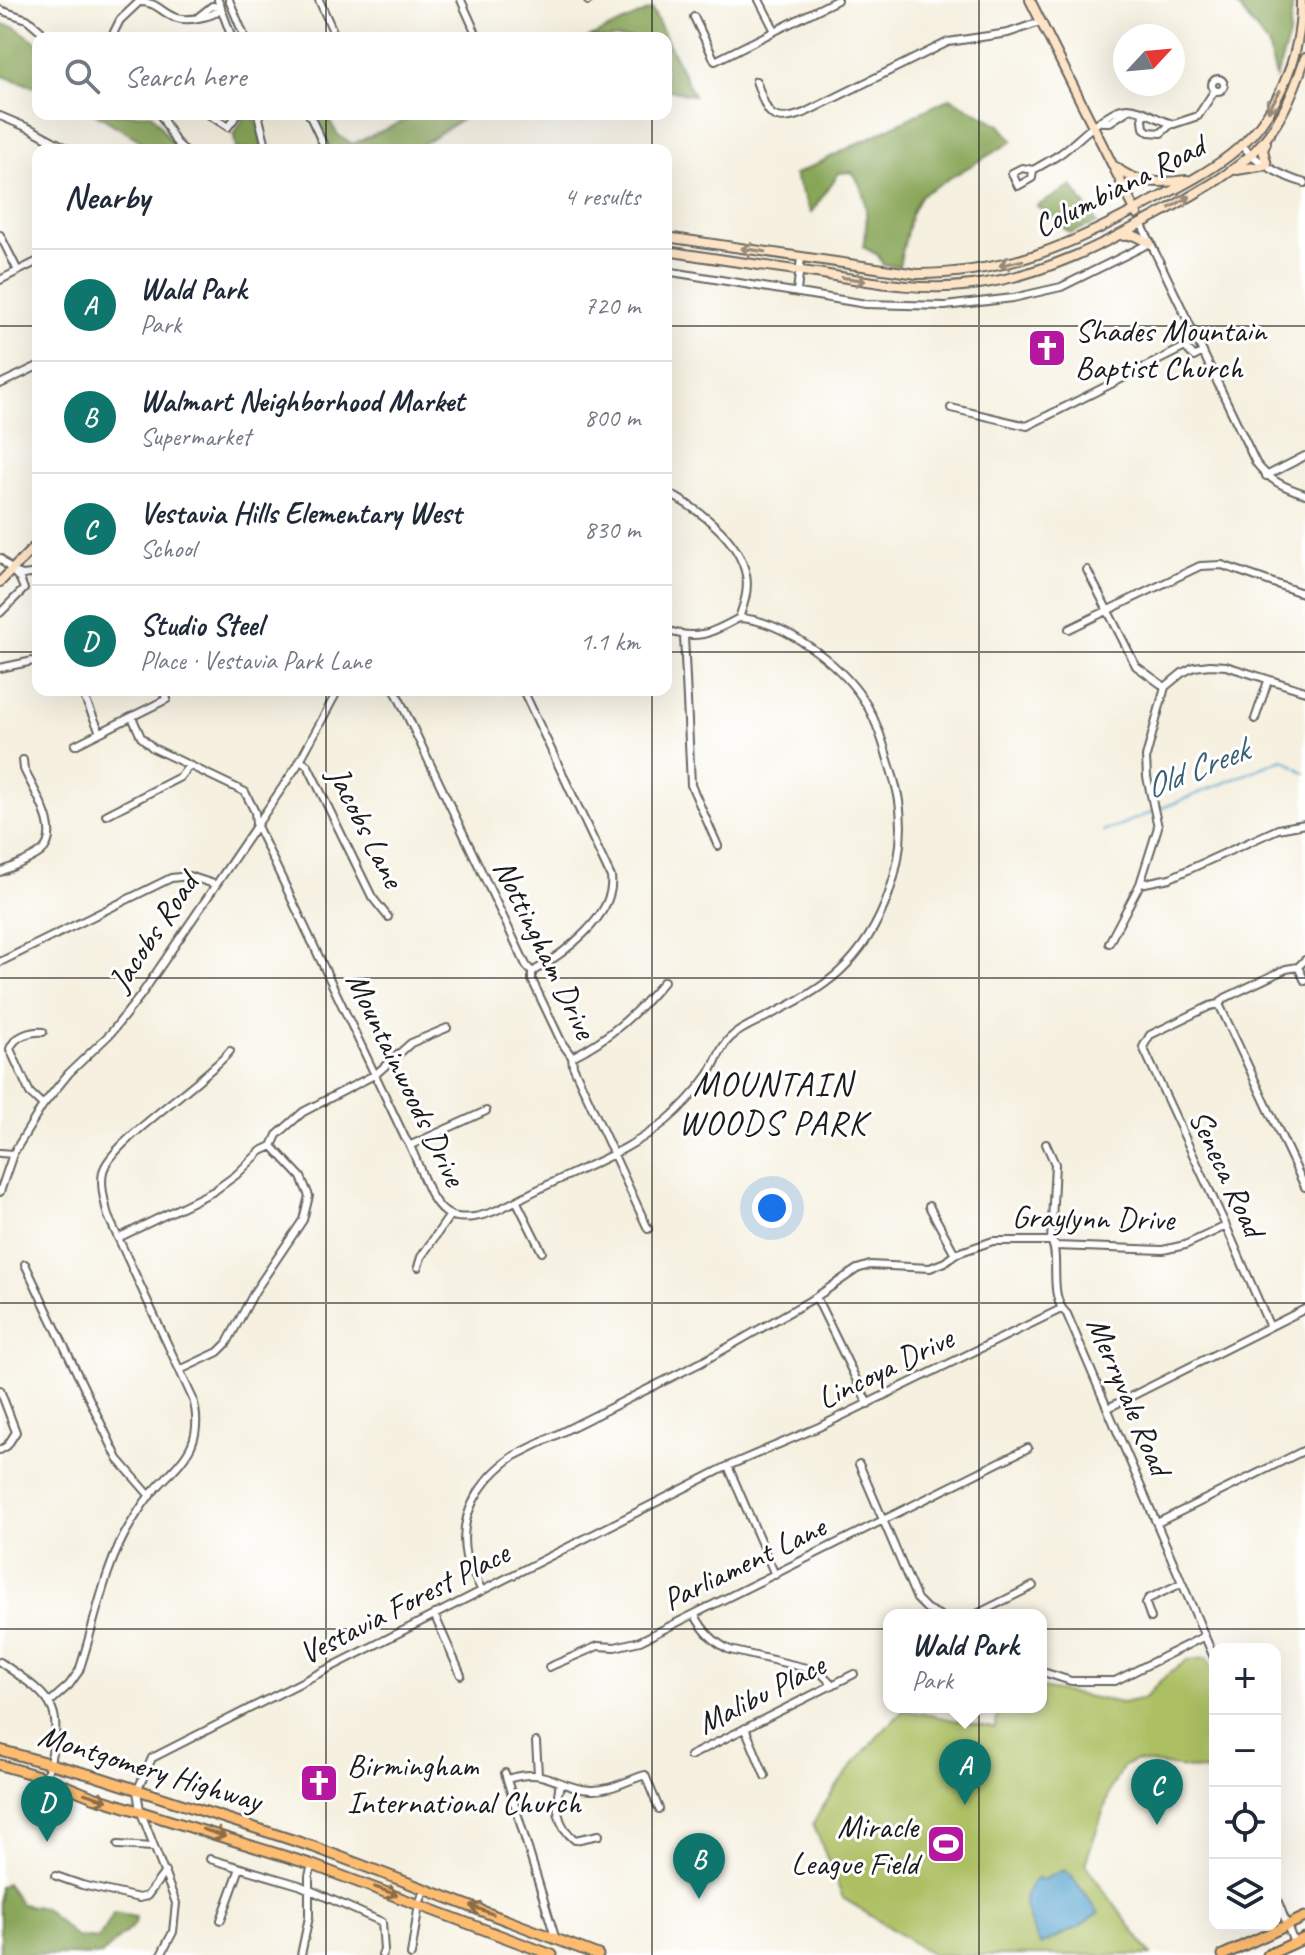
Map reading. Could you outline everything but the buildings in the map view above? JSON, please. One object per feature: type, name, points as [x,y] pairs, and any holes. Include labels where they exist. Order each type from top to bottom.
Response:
[{"type":"main road","points":[[1030,0],[1141,223]]},
{"type":"main road","name":"Columbiana Road","points":[[672,238],[917,274],[971,271],[1016,263],[1075,241],[1218,164],[1260,124],[1282,88],[1297,47],[1301,0]]},
{"type":"main road","name":"Columbiana Road","points":[[672,252],[917,286],[973,285],[1038,271],[1115,237],[1233,171],[1268,137],[1295,90],[1305,58]]},
{"type":"main road","points":[[1233,171],[1267,165],[1263,150],[1268,137]]},
{"type":"main road","points":[[1112,164],[1127,176],[1140,180],[1191,180]]},
{"type":"main road","points":[[1115,237],[1133,235],[1150,243]]},
{"type":"main road","points":[[1075,241],[1081,254]]},
{"type":"main road","points":[[971,271],[973,285]]},
{"type":"main road","points":[[0,582],[32,549]]},
{"type":"main road","name":"Montgomery Highway","points":[[0,1750],[95,1776],[314,1847],[598,1955]]},
{"type":"main road","name":"Montgomery Highway","points":[[0,1765],[312,1865],[551,1954]]},
{"type":"main road","points":[[1223,1955],[1305,1917]]},
{"type":"main road","points":[[551,1954],[555,1937]]},
{"type":"main road","points":[[1268,1955],[1305,1938]]},
{"type":"street","points":[[229,0],[242,32]]},
{"type":"street","points":[[319,0],[333,32]]},
{"type":"street","points":[[461,0],[475,32]]},
{"type":"street","points":[[759,0],[775,31]]},
{"type":"street","points":[[694,17],[715,61],[835,0]]},
{"type":"street","points":[[114,32],[120,20],[142,1],[180,20],[197,18],[219,4],[230,32]]},
{"type":"street","points":[[0,10],[27,19],[42,32]]},
{"type":"street","points":[[756,81],[771,115],[777,119],[787,119],[948,42],[1008,33],[1040,22]]},
{"type":"street","points":[[1033,170],[1059,155],[1107,115],[1124,107],[1171,124],[1183,123],[1198,116],[1215,90]]},
{"type":"street","points":[[1142,111],[1144,128],[1149,132],[1161,133],[1171,124]]},
{"type":"street","points":[[0,116],[60,144]]},
{"type":"street","points":[[163,120],[178,144]]},
{"type":"street","points":[[217,120],[228,127],[233,120]]},
{"type":"street","points":[[260,120],[266,144]]},
{"type":"street","points":[[312,120],[323,144]]},
{"type":"street","points":[[1241,144],[1251,156],[1305,183]]},
{"type":"street","points":[[1141,223],[1256,463],[1266,476],[1305,494]]},
{"type":"street","points":[[0,235],[18,271]]},
{"type":"street","points":[[672,272],[892,306],[945,306],[1013,298],[1061,287],[1150,243]]},
{"type":"street","points":[[797,291],[801,258]]},
{"type":"street","points":[[0,280],[32,264]]},
{"type":"street","points":[[951,408],[1027,426],[1185,347],[1194,357],[1203,352]]},
{"type":"street","points":[[0,384],[32,369]]},
{"type":"street","points":[[1266,476],[1305,456]]},
{"type":"street","points":[[672,496],[716,527],[735,550],[746,574],[747,593],[739,618],[707,634],[684,636],[672,632]]},
{"type":"street","points":[[0,558],[20,579],[24,589],[0,613]]},
{"type":"street","points":[[1069,629],[1209,564],[1222,565],[1305,594]]},
{"type":"street","points":[[1087,570],[1136,666],[1165,687]]},
{"type":"street","points":[[11,571],[32,574]]},
{"type":"street","name":"Mountainwoods Drive","points":[[132,717],[149,746],[245,792],[255,812],[256,824],[429,1188],[439,1205],[450,1215],[476,1217],[517,1202],[650,1132],[676,1112],[709,1074],[729,1039],[804,999],[838,973],[864,943],[879,916],[896,869],[901,828],[899,800],[870,709],[853,685],[815,649],[750,618],[739,618]]},
{"type":"street","points":[[684,636],[691,785],[718,846]]},
{"type":"street","points":[[0,668],[32,661]]},
{"type":"street","points":[[1109,943],[1140,884],[1158,827],[1146,757],[1165,687],[1194,667],[1210,665],[1226,666],[1305,691]]},
{"type":"street","points":[[1255,719],[1268,681]]},
{"type":"street","points":[[84,696],[100,732]]},
{"type":"street","points":[[75,745],[167,699],[165,696]]},
{"type":"street","name":"Jacobs Road","points":[[0,1192],[13,1154],[43,1105],[69,1073],[121,1021],[301,760],[335,696]]},
{"type":"street","name":"Nottingham Drive","points":[[398,696],[532,972],[532,980],[562,1043],[572,1057],[573,1066],[648,1229]]},
{"type":"street","points":[[526,696],[611,877],[612,887],[610,900],[596,921],[555,959],[532,972]]},
{"type":"street","points":[[0,872],[42,851],[50,838],[49,824],[23,760]]},
{"type":"street","name":"Jacobs Lane","points":[[301,760],[308,766],[372,897],[388,917]]},
{"type":"street","points":[[106,815],[180,777],[188,767]]},
{"type":"street","points":[[1140,884],[1170,878],[1278,829],[1305,824]]},
{"type":"street","points":[[0,962],[171,878],[189,876],[214,884]]},
{"type":"street","points":[[1305,960],[1298,967],[1286,969],[1225,998],[1219,1004],[1305,1187]]},
{"type":"street","points":[[1298,967],[1305,981]]},
{"type":"street","points":[[572,1057],[613,1033],[642,1007],[664,981]]},
{"type":"street","name":"Seneca Road","points":[[1219,1004],[1150,1035],[1143,1042],[1145,1055],[1269,1325]]},
{"type":"street","points":[[118,1238],[214,1191],[261,1151],[272,1146],[277,1135],[303,1112],[376,1074],[411,1043],[447,1028]]},
{"type":"street","points":[[43,1032],[17,1038],[10,1049],[30,1093],[43,1105]]},
{"type":"street","points":[[50,1702],[79,1671],[120,1543],[150,1496],[185,1458],[195,1437],[196,1412],[180,1370],[108,1216],[103,1171],[107,1163],[177,1095],[218,1066],[230,1051]]},
{"type":"street","points":[[411,1145],[486,1111]]},
{"type":"street","name":"Merryvale Road","points":[[1046,1144],[1055,1164],[1051,1241],[1055,1247],[1053,1271],[1061,1309],[1067,1314],[1209,1646]]},
{"type":"street","points":[[180,1370],[218,1352],[227,1343],[255,1291],[303,1220],[309,1196],[301,1177],[272,1146]]},
{"type":"street","points":[[0,1153],[13,1154]]},
{"type":"street","points":[[517,1202],[542,1252]]},
{"type":"street","points":[[929,1206],[955,1254]]},
{"type":"street","points":[[418,1267],[421,1257],[450,1215]]},
{"type":"street","name":"Graylynn Drive","points":[[482,1591],[467,1559],[464,1536],[467,1516],[485,1481],[498,1467],[514,1456],[702,1362],[816,1297],[857,1269],[870,1265],[930,1268],[955,1254],[993,1241],[1051,1241],[1056,1246],[1163,1250],[1185,1245],[1226,1226]]},
{"type":"street","points":[[25,1264],[118,1459],[150,1496]]},
{"type":"street","points":[[816,1297],[868,1404]]},
{"type":"street","name":"Lincoya Drive","points":[[728,1466],[868,1404],[1061,1309]]},
{"type":"street","points":[[1108,1408],[1305,1309]]},
{"type":"street","points":[[0,1390],[16,1432],[7,1446],[0,1450]]},
{"type":"street","name":"Parliament Lane","points":[[549,1667],[598,1646],[615,1647],[640,1641],[1028,1448]]},
{"type":"street","points":[[1157,1523],[1305,1450]]},
{"type":"street","points":[[859,1464],[917,1599],[927,1609]]},
{"type":"street","points":[[728,1466],[775,1575]]},
{"type":"street","name":"Vestavia Forest Place","points":[[137,1791],[152,1758],[728,1466]]},
{"type":"street","points":[[1151,1618],[1146,1604],[1148,1599],[1182,1583]]},
{"type":"street","points":[[987,1609],[1033,1586]]},
{"type":"street","points":[[434,1614],[461,1675]]},
{"type":"street","points":[[695,1615],[702,1629],[717,1644],[730,1650],[819,1671],[833,1685]]},
{"type":"street","points":[[1047,1673],[1071,1681],[1098,1682],[1121,1678],[1205,1636]]},
{"type":"street","points":[[0,1662],[50,1702],[57,1720],[46,1778]]},
{"type":"street","name":"Malibu Place","points":[[690,1756],[854,1674]]},
{"type":"street","points":[[745,1728],[765,1776]]},
{"type":"street","points":[[536,1742],[538,1774]]},
{"type":"street","points":[[555,1937],[506,1776],[538,1774],[560,1783],[593,1790],[606,1789],[645,1775],[659,1809]]},
{"type":"street","points":[[560,1783],[558,1814],[566,1833],[575,1840],[599,1835]]},
{"type":"street","points":[[137,1791],[140,1810],[176,1903],[173,1932],[161,1955]]},
{"type":"street","points":[[118,1845],[153,1847]]},
{"type":"street","points":[[210,1859],[309,1889],[382,1922],[382,1955]]},
{"type":"street","points":[[301,1955],[309,1917],[312,1865]]},
{"type":"street","points":[[221,1920],[240,1868]]},
{"type":"street","points":[[56,1876],[139,1898],[147,1896],[165,1872]]},
{"type":"street","points":[[411,1955],[419,1904],[425,1888]]},
{"type":"street","points":[[1281,1911],[1294,1943]]},
{"type":"green space","points":[[1233,0],[1293,0],[1289,36],[1276,78],[1268,45]]},
{"type":"green space","points":[[652,9],[663,32],[601,32]]},
{"type":"green space","points":[[0,24],[15,27],[32,39],[32,86],[0,75]]},
{"type":"green space","points":[[672,50],[694,96],[672,90]]},
{"type":"green space","points":[[950,98],[1000,125],[1013,141],[921,195],[911,214],[899,266],[883,265],[878,255],[863,247],[866,208],[852,172],[839,173],[811,213],[794,175]]},
{"type":"green space","points":[[106,120],[156,120],[173,144],[146,144]]},
{"type":"green space","points":[[242,120],[255,120],[262,144],[235,144],[234,135]]},
{"type":"green space","points":[[317,120],[329,120],[339,136],[353,144],[328,144]]},
{"type":"green space","points":[[406,120],[460,120],[422,144],[353,144]]},
{"type":"green space","points":[[1072,186],[1097,223],[1070,233],[1037,206]]},
{"type":"green space","points":[[1207,1658],[1209,1771],[1135,1761],[1124,1766],[1112,1786],[1085,1864],[1151,1955],[932,1955],[843,1898],[813,1823],[854,1763],[901,1713],[919,1713],[995,1728],[999,1713],[1047,1713],[1047,1689],[1122,1703],[1145,1698],[1160,1681],[1187,1660]]},
{"type":"green space","points":[[6,1883],[21,1904],[44,1908],[76,1937],[98,1939],[114,1913],[136,1917],[135,1924],[101,1955],[0,1955],[0,1887]]},
{"type":"water","points":[[1064,1870],[1099,1913],[1077,1928],[1040,1945],[1028,1918],[1026,1893],[1038,1878],[1040,1881]]},
{"type":"waterway","name":"Old Creek","points":[[1103,832],[1283,759],[1305,773]]},
{"type":"place","name":"Shades Mountain Baptist Church","points":[[1047,348]]},
{"type":"place","name":"Birmingham International Church","points":[[319,1783]]},
{"type":"place","name":"Wald Park","points":[[965,1805]]},
{"type":"place","name":"Vestavia Hills Elementary West","points":[[1157,1825]]},
{"type":"place","name":"Studio Steel","points":[[47,1842]]},
{"type":"place","name":"Miracle League Field","points":[[946,1844]]},
{"type":"place","name":"Walmart Neighborhood Market","points":[[699,1899]]},
{"type":"district","name":"MOUNTAIN WOODS PARK","points":[[773,1102]]}]
